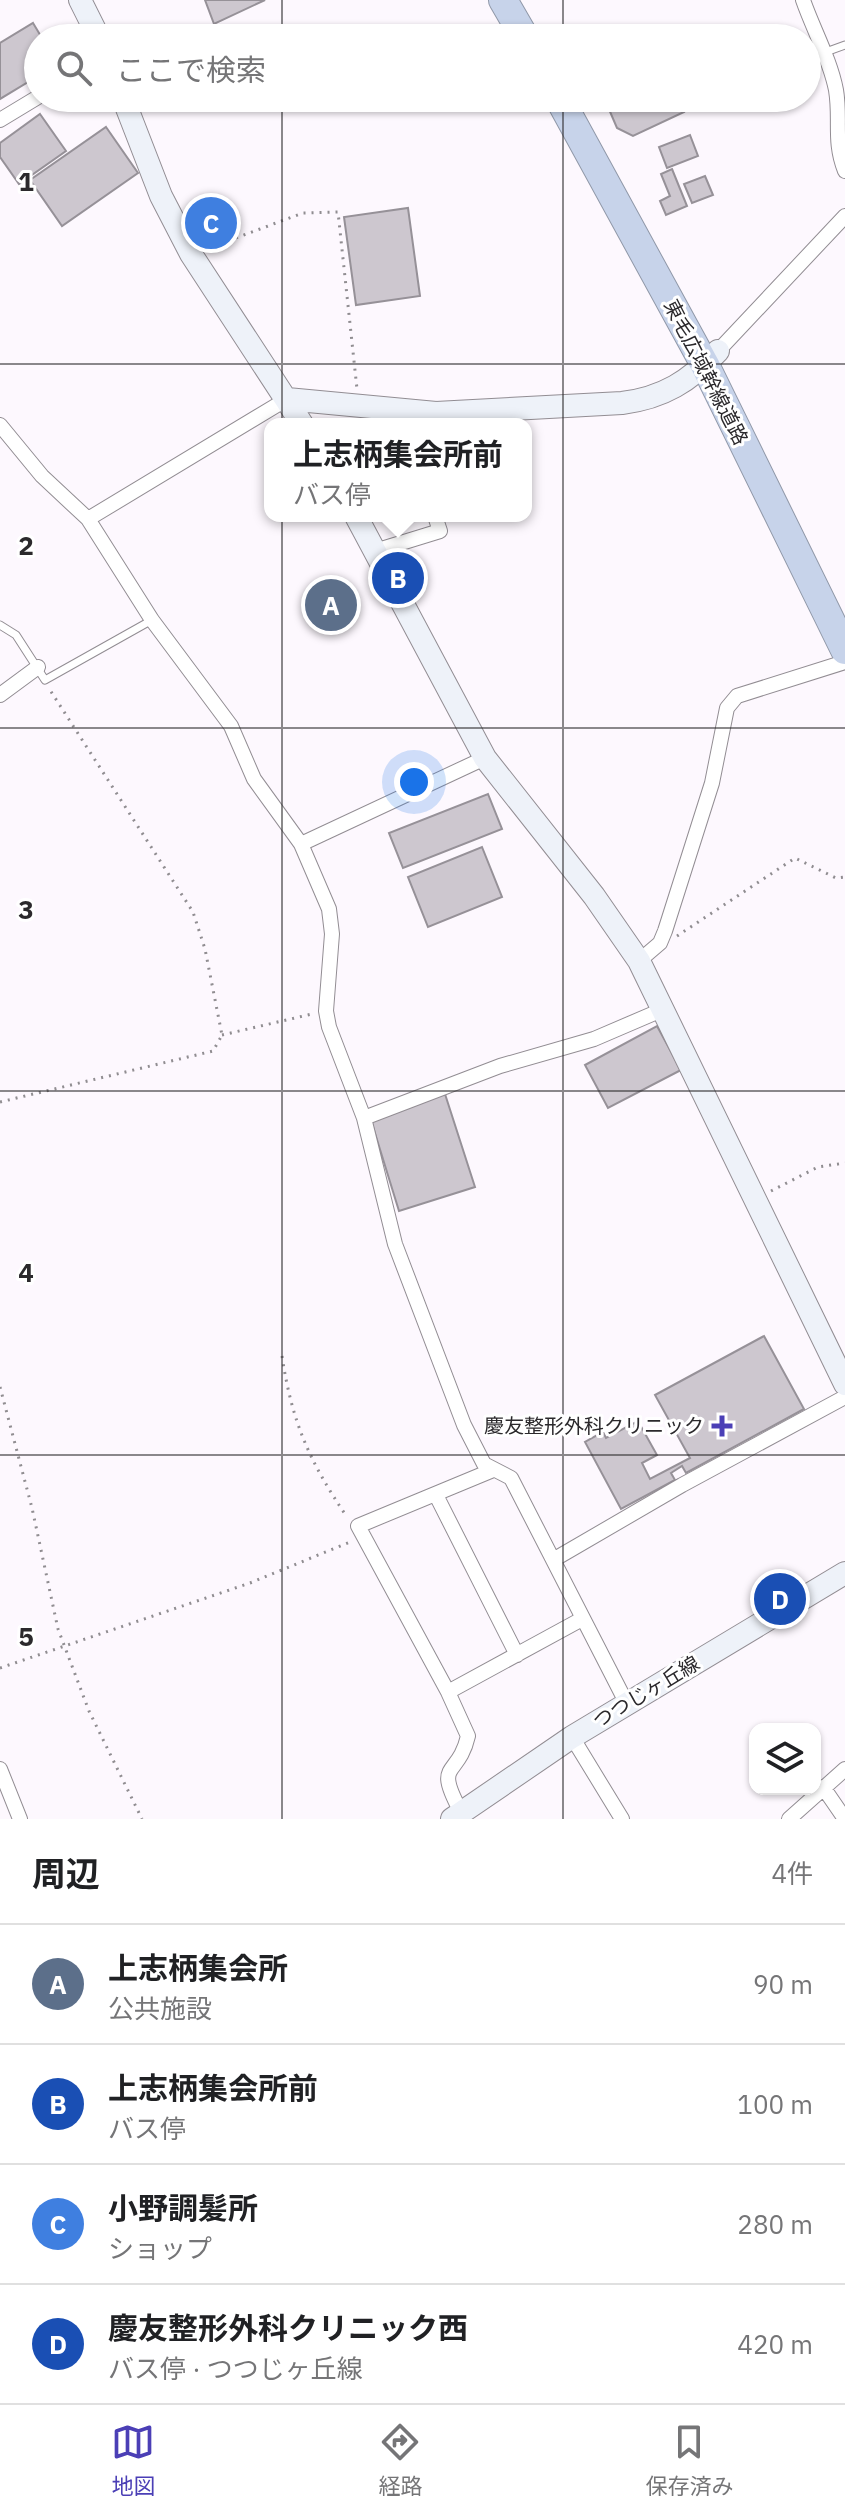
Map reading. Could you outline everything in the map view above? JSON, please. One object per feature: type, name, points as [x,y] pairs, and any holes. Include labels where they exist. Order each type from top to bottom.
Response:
[{"type":"highway","points":[[503,0],[517,24]]},
{"type":"highway","points":[[525,0],[539,24]]},
{"type":"highway","name":"東毛広域幹線道路","points":[[567,112],[711,358],[845,650]]},
{"type":"highway","name":"東毛広域幹線道路","points":[[587,112],[711,358],[845,610]]},
{"type":"street","points":[[80,0],[92,24]]},
{"type":"street","points":[[803,0],[809,24]]},
{"type":"street","points":[[821,50],[836,91],[836,149],[845,171]]},
{"type":"street","points":[[0,120],[24,105]]},
{"type":"street","points":[[128,112],[161,196],[191,254],[298,418]]},
{"type":"street","points":[[88,519],[287,399],[359,405],[402,417],[642,401],[675,388],[711,358],[845,216]]},
{"type":"street","points":[[0,425],[42,476],[88,519],[152,620],[231,726],[254,779],[301,844],[329,909],[332,934],[326,1011],[329,1027],[364,1118],[395,1244],[410,1285],[464,1425],[484,1464],[511,1478],[627,1704]]},
{"type":"street","points":[[359,522],[485,758],[594,896],[639,961],[845,1385],[553,1560]]},
{"type":"street","points":[[375,551],[440,531],[437,522]]},
{"type":"street","points":[[639,961],[660,943],[712,783],[727,708],[737,696],[845,662]]},
{"type":"street","points":[[0,695],[41,674]]},
{"type":"street","points":[[301,844],[485,758]]},
{"type":"street","points":[[364,1118],[500,1066],[594,1039],[664,1009]]},
{"type":"street","points":[[456,1816],[446,1786],[446,1774],[468,1736],[448,1692],[358,1526],[493,1470]]},
{"type":"street","points":[[436,1495],[517,1655]]},
{"type":"street","name":"つつじヶ丘線","points":[[456,1816],[572,1737],[845,1573]]},
{"type":"street","points":[[448,1692],[582,1619]]},
{"type":"street","points":[[572,1737],[622,1819]]},
{"type":"street","points":[[0,1769],[20,1819]]},
{"type":"street","points":[[789,1819],[845,1769]]},
{"type":"street","points":[[823,1787],[845,1819]]},
{"type":"lane","points":[[823,53],[845,45]]},
{"type":"lane","points":[[0,625],[16,635],[41,674],[152,620]]},
{"type":"path","points":[[191,254],[303,213],[338,212],[359,405]]},
{"type":"path","points":[[0,1102],[213,1051],[222,1035],[208,962],[193,912],[41,674]]},
{"type":"path","points":[[660,943],[675,937],[795,858],[836,878],[845,877]]},
{"type":"path","points":[[222,1035],[326,1011]]},
{"type":"path","points":[[757,1199],[818,1167],[845,1163]]},
{"type":"path","points":[[0,1668],[250,1583],[357,1539],[358,1526],[349,1520],[335,1499],[301,1437],[290,1409],[282,1356]]},
{"type":"path","points":[[0,1387],[32,1508],[46,1583],[65,1648],[89,1711],[142,1819]]},
{"type":"building","points":[[205,0],[265,0],[214,24]]},
{"type":"building","points":[[24,28],[24,84],[0,99],[0,43]]},
{"type":"building","points":[[610,112],[684,112],[633,136],[617,128]]},
{"type":"building","points":[[40,114],[66,151],[19,184],[0,157],[0,143]]},
{"type":"building","points":[[106,127],[138,173],[62,226],[30,180]]},
{"type":"building","points":[[690,135],[698,156],[667,168],[659,147]]},
{"type":"building","points":[[672,169],[687,206],[666,215],[660,201],[670,196],[661,174]]},
{"type":"building","points":[[705,176],[713,195],[692,203],[684,184]]},
{"type":"building","points":[[204,208],[208,214],[217,214],[226,235],[208,239],[200,221],[193,225],[189,215]]},
{"type":"building","points":[[408,208],[420,296],[356,305],[344,217]]},
{"type":"building","points":[[332,589],[347,610],[330,622],[315,600]]},
{"type":"building","points":[[488,794],[502,829],[403,868],[389,833]]},
{"type":"building","points":[[482,847],[502,897],[428,927],[408,877]]},
{"type":"building","points":[[657,1026],[681,1070],[608,1108],[585,1065]]},
{"type":"building","points":[[445,1094],[475,1187],[399,1211],[370,1117]]},
{"type":"building","name":"慶友整形外科クリニック","points":[[764,1336],[804,1409],[686,1473],[682,1466],[671,1473],[675,1480],[621,1509],[585,1442],[603,1432],[606,1438],[638,1421],[657,1455],[642,1463],[650,1479],[690,1458],[655,1395]]},
{"type":"place","name":"小野調髪所","points":[[211,223]]},
{"type":"place","name":"上志柄集会所前","points":[[398,578]]},
{"type":"place","name":"上志柄集会所","points":[[331,605]]},
{"type":"place","name":"慶友整形外科クリニック","points":[[722,1426]]},
{"type":"place","name":"慶友整形外科クリニック西","points":[[780,1599]]}]
